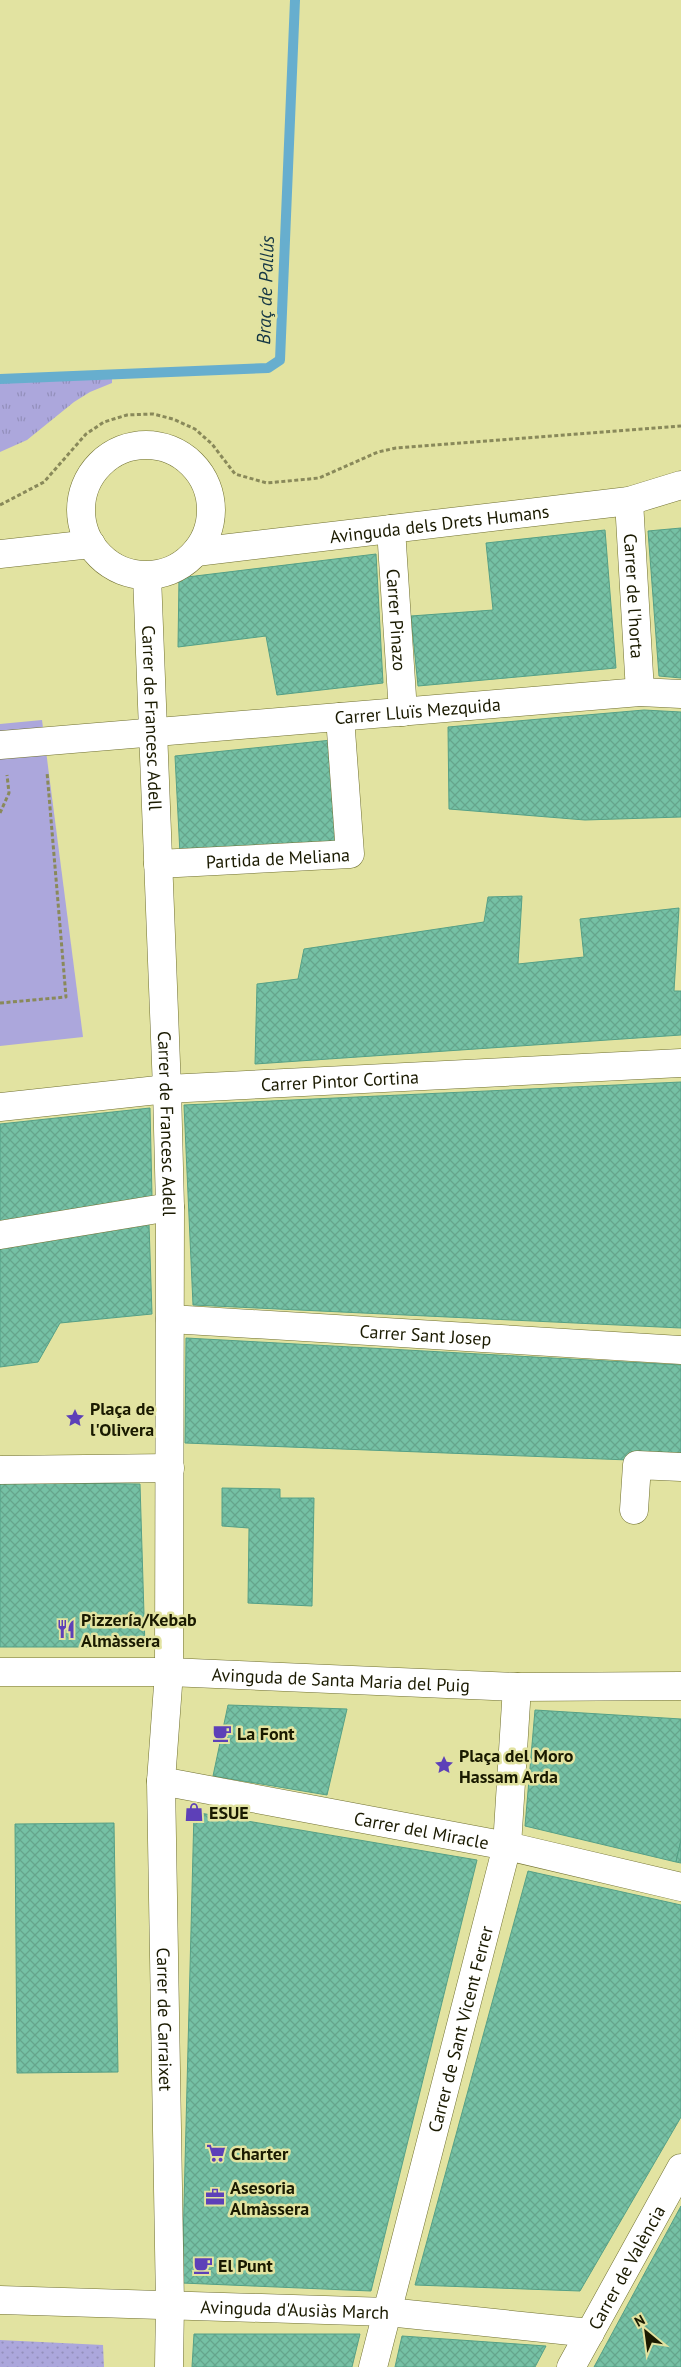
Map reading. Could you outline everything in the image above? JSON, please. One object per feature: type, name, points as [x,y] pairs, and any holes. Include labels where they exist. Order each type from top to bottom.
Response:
[{"type":"street","points":[[140,445],[162,447],[183,456],[199,471],[209,490],[212,512],[208,534],[196,552],[174,568],[148,576],[114,567],[101,558],[90,544],[82,524],[82,502],[88,481],[101,463],[119,451],[140,445]]},
{"type":"street","name":"Avinguda dels Drets Humans","points":[[196,552],[629,500],[681,485]]},
{"type":"street","name":"Carrer de l'horta","points":[[629,500],[640,692]]},
{"type":"street","name":"Carrer Pinazo","points":[[391,529],[403,712]]},
{"type":"street","points":[[0,554],[90,544]]},
{"type":"street","name":"Carrer de Francesc Adell","points":[[148,576],[170,1208],[169,1672]]},
{"type":"street","name":"Carrer Lluïs Mezquida","points":[[3,745],[640,692],[681,694]]},
{"type":"street","name":"Partida de Meliana","points":[[158,864],[350,854],[340,717]]},
{"type":"street","name":"Carrer Pintor Cortina","points":[[0,1107],[167,1088],[681,1063]]},
{"type":"street","points":[[0,1235],[170,1208]]},
{"type":"street","name":"Carrer Sant Josep","points":[[170,1319],[681,1350]]},
{"type":"street","points":[[634,1510],[637,1465],[681,1467]]},
{"type":"street","points":[[0,1470],[170,1468]]},
{"type":"street","name":"Avinguda de Santa Maria del Puig","points":[[0,1672],[169,1672],[517,1687],[681,1686]]},
{"type":"street","name":"Carrer de Carraixet","points":[[169,1672],[161,1780],[170,2304],[169,2367]]},
{"type":"street","name":"Carrer de Sant Vicent Ferrer","points":[[373,2367],[507,1846],[517,1687]]},
{"type":"street","name":"Carrer del Miracle","points":[[161,1780],[507,1846],[681,1887]]},
{"type":"street","name":"Carrer de València","points":[[571,2367],[681,2168]]},
{"type":"street","name":"Avinguda d'Ausiàs March","points":[[0,2300],[388,2312],[590,2333]]},
{"type":"path","points":[[0,505],[44,482],[86,434],[104,422],[127,415],[153,414],[173,419],[195,429],[212,444],[235,474],[267,483],[319,478],[339,471],[378,452],[396,448],[681,426]]},
{"type":"path","points":[[0,1003],[66,997],[45,742]]},
{"type":"path","points":[[0,813],[9,794],[3,745]]},
{"type":"green space","points":[[112,377],[112,383],[90,392],[74,402],[27,440],[0,452],[0,383]]},
{"type":"green space","points":[[42,720],[83,1037],[0,1046],[0,724]]},
{"type":"green space","points":[[0,2340],[103,2345],[104,2367],[0,2367]]},
{"type":"building","points":[[681,528],[681,678],[659,676],[648,531]]},
{"type":"building","points":[[605,530],[616,668],[418,686],[411,616],[493,610],[486,543]]},
{"type":"building","points":[[376,554],[383,683],[277,695],[266,636],[178,647],[179,578]]},
{"type":"building","points":[[644,710],[681,712],[681,817],[585,820],[449,809],[448,727]]},
{"type":"building","points":[[332,740],[338,843],[180,854],[175,756]]},
{"type":"building","points":[[522,896],[518,964],[584,957],[580,919],[679,908],[674,991],[681,991],[681,1035],[255,1064],[257,984],[298,979],[304,949],[484,922],[488,897]]},
{"type":"building","points":[[681,1082],[681,1328],[193,1305],[184,1105]]},
{"type":"building","points":[[150,1108],[152,1197],[0,1222],[0,1124]]},
{"type":"building","points":[[149,1224],[152,1314],[60,1323],[38,1362],[0,1367],[0,1248]]},
{"type":"building","points":[[186,1338],[681,1365],[681,1462],[185,1443]]},
{"type":"building","points":[[0,1482],[140,1484],[145,1647],[0,1647]]},
{"type":"building","points":[[222,1488],[280,1489],[280,1498],[314,1498],[312,1606],[248,1603],[249,1528],[222,1526]]},
{"type":"building","points":[[228,1705],[347,1709],[327,1795],[213,1776]]},
{"type":"building","points":[[535,1710],[681,1719],[681,1840],[676,1862],[525,1826]]},
{"type":"building","points":[[194,1812],[477,1860],[371,2291],[182,2283]]},
{"type":"building","points":[[114,1823],[118,2072],[17,2073],[15,1824]]},
{"type":"building","points":[[681,1840],[681,1863],[676,1862]]},
{"type":"building","points":[[528,1871],[681,1905],[681,2117],[580,2291],[415,2285]]},
{"type":"building","points":[[681,2206],[681,2367],[594,2367]]},
{"type":"building","points":[[194,2334],[360,2334],[352,2367],[192,2367]]},
{"type":"building","points":[[402,2336],[546,2346],[535,2367],[395,2367]]},
{"type":"waterway","name":"Braç de Pallús","points":[[0,379],[268,368],[280,360],[295,0]]},
{"type":"place","name":"Plaça de l'Olivera","points":[[75,1418]]},
{"type":"place","name":"Pizzería/Kebab Almàssera","points":[[66,1629]]},
{"type":"place","name":"La Font","points":[[222,1733]]},
{"type":"place","name":"Plaça del Moro Hassam Arda","points":[[444,1765]]},
{"type":"place","name":"ESUE","points":[[194,1812]]},
{"type":"place","name":"Charter","points":[[216,2153]]},
{"type":"place","name":"Asesoria Almàssera","points":[[215,2197]]},
{"type":"place","name":"El Punt","points":[[203,2265]]}]
